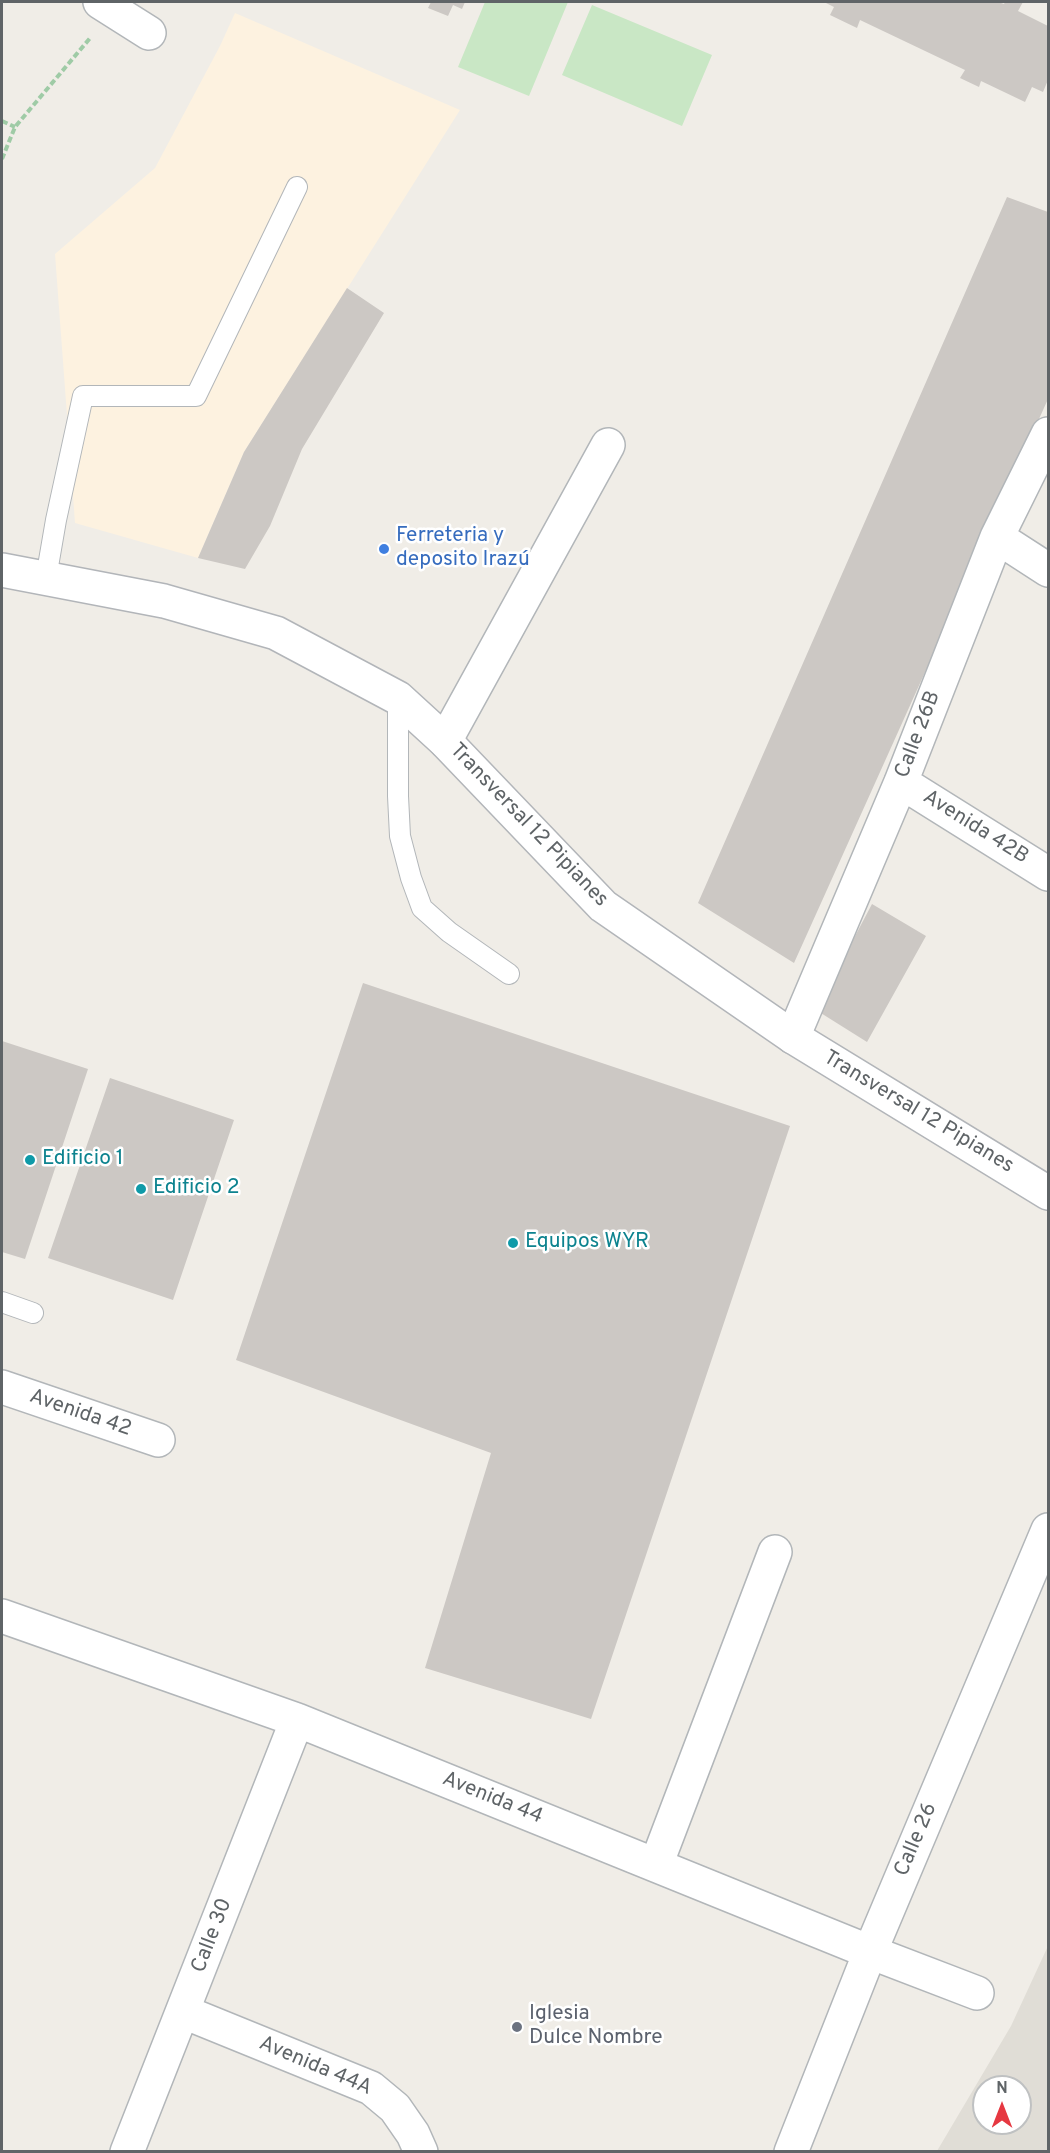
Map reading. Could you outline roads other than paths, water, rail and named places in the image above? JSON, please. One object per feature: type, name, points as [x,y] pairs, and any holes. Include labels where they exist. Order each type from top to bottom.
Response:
[{"type":"street","points":[[107,6],[150,33]]},
{"type":"street","name":"Calle 26B","points":[[793,1037],[901,782],[997,537],[1048,434]]},
{"type":"street","points":[[445,741],[608,445]]},
{"type":"street","points":[[997,537],[1048,570]]},
{"type":"street","name":"Transversal 12 Pipianes","points":[[2,570],[164,601],[276,633],[398,698],[445,741],[603,906],[793,1037],[1048,1193]]},
{"type":"street","name":"Avenida 42B","points":[[901,782],[1048,873]]},
{"type":"street","name":"Avenida 42","points":[[2,1387],[158,1440]]},
{"type":"street","name":"Calle 26","points":[[791,2151],[870,1952],[1048,1530]]},
{"type":"street","points":[[656,1865],[775,1552]]},
{"type":"street","name":"Avenida 44","points":[[2,1616],[297,1720],[870,1952],[977,1993]]},
{"type":"street","name":"Calle 30","points":[[127,2151],[184,2012],[297,1720]]},
{"type":"street","name":"Avenida 44A","points":[[184,2012],[371,2088],[395,2108],[422,2151]]},
{"type":"lane","points":[[46,578],[83,396],[196,396],[297,187]]},
{"type":"lane","points":[[398,698],[400,836],[422,908],[449,932],[509,974]]},
{"type":"lane","points":[[2,1302],[33,1313]]},
{"type":"place","name":"Ferreteria y deposito Irazú","points":[[384,549]]},
{"type":"place","name":"Edificio 1","points":[[30,1160]]},
{"type":"place","name":"Edificio 2","points":[[141,1189]]},
{"type":"place","name":"Equipos WYR","points":[[513,1243]]},
{"type":"place","name":"Iglesia Dulce Nombre","points":[[517,2027]]}]
